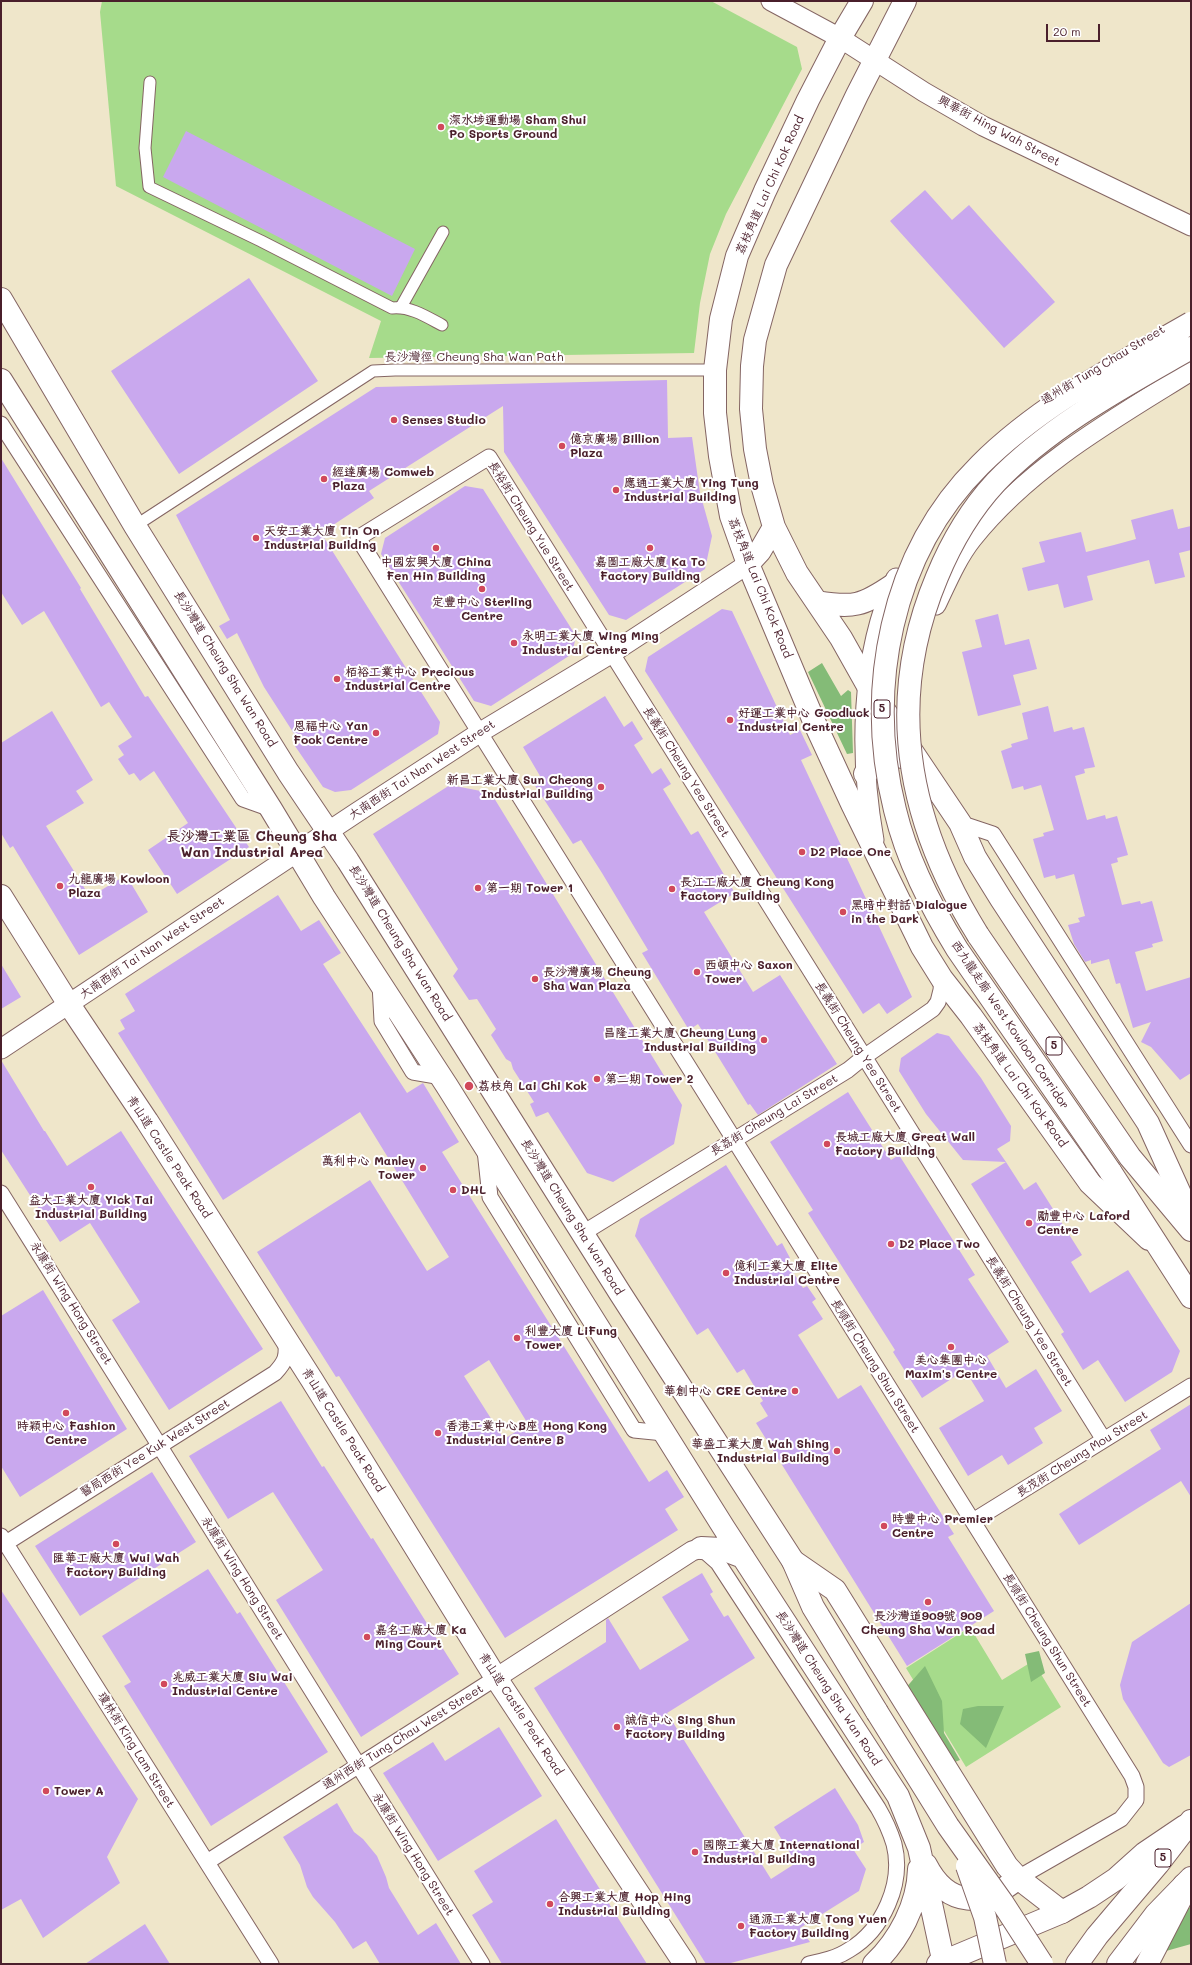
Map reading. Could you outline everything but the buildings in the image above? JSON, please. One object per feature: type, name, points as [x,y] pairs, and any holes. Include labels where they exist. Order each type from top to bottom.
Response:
[{"type":"main road","name":"荔枝角道 Lai Chi Kok Road","points":[[862,1],[840,38],[768,184],[737,256],[721,319],[715,370],[715,413],[720,456],[731,516],[748,564],[816,726],[922,947],[942,979],[1090,1183],[1160,1250],[1191,1297]]},
{"type":"main road","points":[[905,1],[875,59],[776,266],[754,340],[751,388],[755,448],[762,484],[774,527],[797,573],[841,638],[868,686],[916,760],[960,823],[975,857],[984,872],[1148,1123],[1191,1218]]},
{"type":"main road","name":"長沙灣道 Cheung Sha Wan Road","points":[[1,299],[136,526],[292,777],[328,831],[689,1402],[793,1561],[813,1608],[948,1826],[1002,1902],[1042,1964]]},
{"type":"main road","name":"西九龍走廊 West Kowloon Corridor","points":[[1160,1250],[1110,1170],[957,949],[934,911],[918,878],[895,812],[887,775],[883,738],[884,671],[889,637],[908,574],[924,539],[962,485],[980,465],[1000,447],[1049,409],[1110,370],[1191,323]]},
{"type":"main road","name":"西九龍走廊 West Kowloon Corridor","points":[[1191,348],[1121,388],[1058,430],[1025,456],[996,483],[974,509],[955,536],[928,598],[919,627],[912,663],[908,700],[911,765],[918,797],[928,832],[951,889],[978,935],[1130,1157],[1191,1230]]},
{"type":"main road","name":"長沙灣道 Cheung Sha Wan Road","points":[[1,380],[272,809],[324,897],[442,1077],[484,1147],[664,1433],[898,1796],[919,1848],[942,1963]]},
{"type":"main road","points":[[748,564],[760,551],[774,527]]},
{"type":"main road","points":[[817,602],[848,606],[857,604],[876,596],[893,585]]},
{"type":"main road","points":[[865,774],[887,757],[898,755],[916,760]]},
{"type":"main road","name":"青山道 Castle Peak Road","points":[[1,896],[68,1003],[147,1121],[286,1340],[412,1540],[496,1678],[685,1964]]},
{"type":"main road","points":[[701,1548],[722,1549],[743,1557]]},
{"type":"main road","name":"長沙灣道 Cheung Sha Wan Road","points":[[793,1561],[835,1590],[998,1852],[1018,1878],[1062,1912]]},
{"type":"main road","points":[[942,1963],[1062,1912],[1089,1897],[1116,1879],[1145,1853],[1191,1822]]},
{"type":"main road","name":"5","points":[[1077,1964],[1106,1924],[1158,1864],[1191,1822]]},
{"type":"main road","points":[[948,1826],[970,1874],[985,1917],[995,1964]]},
{"type":"main road","points":[[919,1848],[935,1881],[945,1890],[959,1897],[974,1899],[991,1895],[1007,1887],[1018,1878]]},
{"type":"main road","points":[[874,1964],[895,1939],[913,1904],[918,1876],[919,1848]]},
{"type":"main road","points":[[1118,1964],[1156,1914],[1187,1881]]},
{"type":"main road","points":[[1147,1964],[1181,1898],[1187,1881]]},
{"type":"street","name":"興華街 Hing Wah Street","points":[[771,1],[840,38],[875,59],[924,92],[983,126],[1191,226]]},
{"type":"street","points":[[150,82],[145,148],[149,187],[261,241],[392,308],[402,307],[442,325]]},
{"type":"street","points":[[402,307],[443,232]]},
{"type":"street","name":"通州街 Tung Chau Street","points":[[868,686],[879,628],[893,585],[926,521],[948,488],[978,457],[1022,416],[1055,391],[1191,312]]},
{"type":"street","name":"長沙灣徑 Cheung Sha Wan Path","points":[[136,526],[373,371],[715,370]]},
{"type":"street","points":[[916,760],[914,706],[925,645],[935,609],[953,569],[972,539],[1003,504],[1032,479],[1096,430],[1191,372]]},
{"type":"street","points":[[1,424],[243,799],[272,809]]},
{"type":"street","name":"長裕街 Cheung Yue Street","points":[[479,733],[358,538],[489,457],[612,653]]},
{"type":"street","name":"大南西街 Tai Nan West Street","points":[[1,1048],[49,1018],[68,1003],[479,733],[612,653],[748,564]]},
{"type":"street","name":"長義街 Cheung Yee Street","points":[[612,653],[1104,1440]]},
{"type":"street","name":"荔枝角道 Lai Chi Kok Road","points":[[868,686],[864,742],[865,774],[876,853]]},
{"type":"street","name":"長順街 Cheung Shun Street","points":[[479,733],[1132,1776],[1136,1787],[1136,1800],[1121,1819],[1046,1860],[1018,1878]]},
{"type":"street","points":[[960,823],[993,834],[1191,1145]]},
{"type":"street","name":"長荔街 Cheung Lai Street","points":[[583,1233],[848,1070],[864,1056],[933,1009],[938,1002],[942,979]]},
{"type":"street","name":"永康街 Wing Hong Street","points":[[1,1193],[159,1444],[357,1766],[482,1964]]},
{"type":"street","name":"醫局西街 Yee Kuk West Street","points":[[3,1540],[275,1373],[284,1364],[287,1354],[286,1340]]},
{"type":"street","name":"長茂街 Cheung Mou Street","points":[[973,1521],[1191,1386]]},
{"type":"street","name":"瓊林街 King Lam Street","points":[[3,1540],[271,1964]]},
{"type":"street","name":"通州西街 Tung Chau West Street","points":[[207,1862],[692,1551],[701,1548]]},
{"type":"street","name":"長沙灣道 Cheung Sha Wan Road","points":[[701,1548],[718,1563],[878,1808],[888,1825],[894,1846],[896,1870],[892,1894],[877,1925],[865,1939],[849,1951],[829,1959],[809,1964]]},
{"type":"green space","name":"深水埗運動場 Sham Shui Po Sports Ground","points":[[102,1],[711,1],[797,47],[802,69],[726,214],[710,254],[700,303],[694,353],[369,358],[381,321],[116,186],[100,12]]},
{"type":"green space","points":[[822,663],[841,696],[848,690],[851,692],[853,753],[847,754],[808,672]]},
{"type":"green space","points":[[970,1627],[1002,1680],[1033,1661],[1061,1707],[966,1767],[906,1668]]},
{"type":"green space","points":[[1039,1651],[1045,1673],[1031,1682],[1025,1654]]},
{"type":"green space","points":[[925,1666],[942,1701],[944,1733],[960,1760],[935,1770],[903,1691]]},
{"type":"green space","points":[[978,1706],[1004,1706],[986,1748],[960,1724],[963,1709]]},
{"type":"green space","points":[[1188,1907],[1191,1908],[1191,1944],[1166,1951]]},
{"type":"place","name":"深水埗運動場 Sham Shui Po Sports Ground","points":[[441,127]]},
{"type":"place","name":"Senses Studio","points":[[394,420]]},
{"type":"place","name":"億京廣場 Billion Plaza","points":[[562,446]]},
{"type":"place","name":"經達廣場 Comweb Plaza","points":[[324,479]]},
{"type":"place","name":"應通工業大廈 Ying Tung Industrial Building","points":[[616,490]]},
{"type":"place","name":"天安工業大廈 Tin On Industrial Building","points":[[256,538]]},
{"type":"place","name":"中國宏興大廈 China Fen Hin Building","points":[[436,548]]},
{"type":"place","name":"嘉圖工廠大廈 Ka To Factory Building","points":[[650,548]]},
{"type":"place","name":"定豐中心 Sterling Centre","points":[[482,589]]},
{"type":"place","name":"永明工業大廈 Wing Ming Industrial Centre","points":[[514,643]]},
{"type":"place","name":"栢裕工業中心 Precious Industrial Centre","points":[[337,679]]},
{"type":"place","name":"好運工業中心 Goodluck Industrial Centre","points":[[730,720]]},
{"type":"place","name":"恩福中心 Yan Fook Centre","points":[[376,733]]},
{"type":"place","name":"新昌工業大廈 Sun Cheong Industrial Building","points":[[601,787]]},
{"type":"place","name":"D2 Place One","points":[[802,852]]},
{"type":"place","name":"九龍廣場 Kowloon Plaza","points":[[60,886]]},
{"type":"place","name":"第一期 Tower 1","points":[[478,888]]},
{"type":"place","name":"長江工廠大廈 Cheung Kong Factory Building","points":[[672,889]]},
{"type":"place","name":"黑暗中對話 Dialogue in the Dark","points":[[843,912]]},
{"type":"place","name":"西頓中心 Saxon Tower","points":[[697,972]]},
{"type":"place","name":"長沙灣廣場 Cheung Sha Wan Plaza","points":[[535,979]]},
{"type":"place","name":"昌隆工業大廈 Cheung Lung Industrial Building","points":[[764,1040]]},
{"type":"place","name":"第二期 Tower 2","points":[[597,1079]]},
{"type":"place","name":"荔枝角 Lai Chi Kok","points":[[469,1086]]},
{"type":"place","name":"長城工廠大廈 Great Wall Factory Building","points":[[827,1144]]},
{"type":"place","name":"萬利中心 Manley Tower","points":[[423,1168]]},
{"type":"place","name":"益大工業大廈 Yick Tai Industrial Building","points":[[91,1187]]},
{"type":"place","name":"DHL","points":[[453,1190]]},
{"type":"place","name":"勵豐中心 Laford Centre","points":[[1029,1223]]},
{"type":"place","name":"D2 Place Two","points":[[891,1244]]},
{"type":"place","name":"億利工業大廈 Elite Industrial Centre","points":[[726,1273]]},
{"type":"place","name":"利豐大廈 LiFung Tower","points":[[517,1338]]},
{"type":"place","name":"美心集團中心 Maxim's Centre","points":[[951,1347]]},
{"type":"place","name":"華創中心 CRE Centre","points":[[795,1391]]},
{"type":"place","name":"時穎中心 Fashion Centre","points":[[66,1413]]},
{"type":"place","name":"香港工業中心B座 Hong Kong Industrial Centre B","points":[[438,1433]]},
{"type":"place","name":"華盛工業大廈 Wah Shing Industrial Building","points":[[837,1451]]},
{"type":"place","name":"時豐中心 Premier Centre","points":[[884,1526]]},
{"type":"place","name":"匯華工廠大廈 Wui Wah Factory Building","points":[[116,1544]]},
{"type":"place","name":"長沙灣道909號 909 Cheung Sha Wan Road","points":[[928,1602]]},
{"type":"place","name":"嘉名工廠大廈 Ka Ming Court","points":[[367,1637]]},
{"type":"place","name":"兆威工業大廈 Siu Wai Industrial Centre","points":[[164,1684]]},
{"type":"place","name":"誠信中心 Sing Shun Factory Building","points":[[617,1727]]},
{"type":"place","name":"Tower A","points":[[46,1791]]},
{"type":"place","name":"國際工業大廈 International Industrial Building","points":[[695,1852]]},
{"type":"place","name":"合興工業大廈 Hop Hing Industrial Building","points":[[550,1904]]},
{"type":"place","name":"通源工業大廈 Tong Yuen Factory Building","points":[[741,1926]]},
{"type":"district","name":"長沙灣工業區 Cheung Sha Wan Industrial Area","points":[[252,846]]}]
